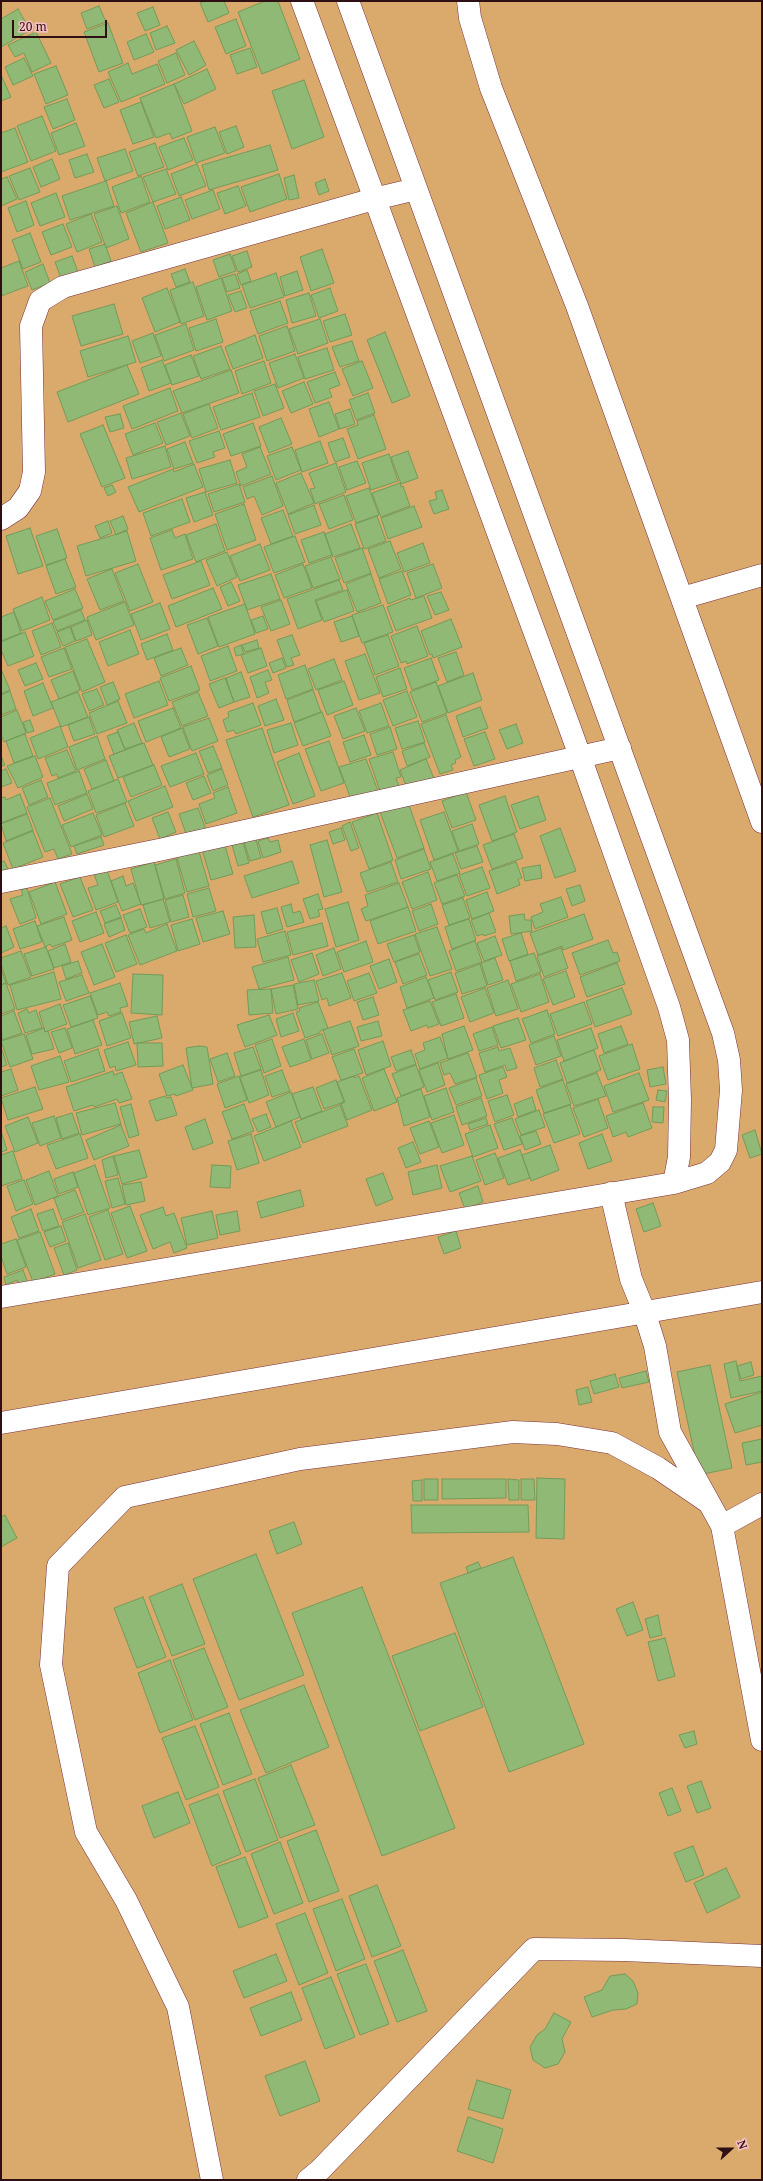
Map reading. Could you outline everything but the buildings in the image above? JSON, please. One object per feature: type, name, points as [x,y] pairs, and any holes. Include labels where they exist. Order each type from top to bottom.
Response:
[{"type":"street","points":[[302,1],[580,758],[669,1007],[678,1040],[680,1121],[679,1157],[674,1183]]},
{"type":"street","points":[[1,1296],[674,1183],[708,1173],[720,1162],[726,1150],[731,1090],[729,1060],[723,1033],[348,1]]},
{"type":"street","points":[[468,1],[470,18],[491,88],[577,306],[762,822]]},
{"type":"street","points":[[1,519],[18,508],[30,491],[34,472],[31,326],[40,301],[63,287],[374,199],[416,189]]},
{"type":"street","points":[[682,598],[762,575]]},
{"type":"street","points":[[1,882],[159,850],[620,748]]},
{"type":"street","points":[[611,1193],[631,1280],[644,1311],[655,1346],[670,1432],[722,1526],[762,1740]]},
{"type":"street","points":[[1,1423],[644,1311],[762,1292]]},
{"type":"street","points":[[212,2180],[178,2007],[126,1900],[86,1832],[51,1665],[58,1566],[125,1497],[300,1459],[513,1432],[557,1434],[612,1443],[658,1468],[708,1502]]},
{"type":"street","points":[[722,1526],[762,1504]]},
{"type":"street","points":[[308,2180],[320,2170],[534,1949],[624,1950],[762,1956]]},
{"type":"shaded area","points":[[1,1],[762,1],[762,2180],[1,2180]]}]
